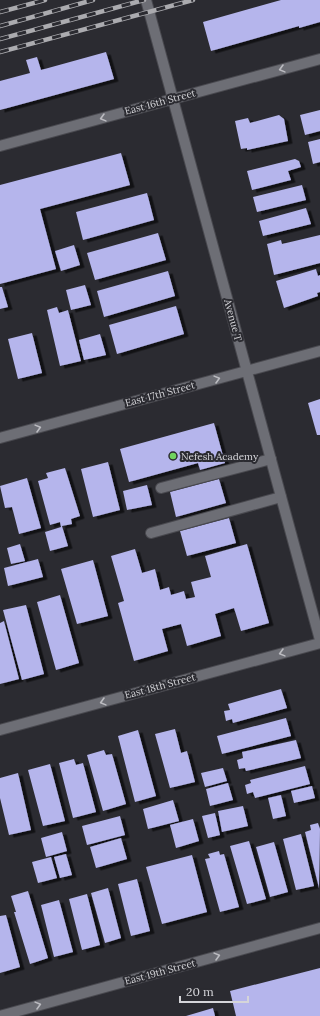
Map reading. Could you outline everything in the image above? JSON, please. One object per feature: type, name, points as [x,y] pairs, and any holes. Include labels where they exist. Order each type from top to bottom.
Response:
[{"type":"street","name":"Avenue T","points":[[146,0],[320,640]]},
{"type":"street","name":"East 16th Street","points":[[0,146],[320,59]]},
{"type":"street","name":"East 17th Street","points":[[0,438],[320,351]]},
{"type":"street","points":[[161,488],[271,459]]},
{"type":"street","points":[[151,532],[281,497]]},
{"type":"street","name":"East 18th Street","points":[[0,730],[320,643]]},
{"type":"street","name":"East 19th Street","points":[[0,1016],[320,928]]},
{"type":"building","points":[[281,0],[320,0],[320,22],[299,28],[299,26],[211,51],[203,22]]},
{"type":"building","points":[[106,52],[114,79],[0,110],[0,81],[30,73],[26,60],[37,57],[41,70]]},
{"type":"building","points":[[320,110],[320,131],[305,135],[300,115]]},
{"type":"building","points":[[279,115],[284,119],[288,141],[247,150],[247,148],[241,149],[235,121],[248,118],[250,123]]},
{"type":"building","points":[[320,139],[320,162],[313,164],[308,142]]},
{"type":"building","points":[[121,153],[130,185],[40,209],[56,269],[0,284],[0,185]]},
{"type":"building","points":[[295,159],[299,161],[301,167],[288,171],[291,180],[252,190],[247,171]]},
{"type":"building","points":[[302,185],[306,200],[257,212],[253,197]]},
{"type":"building","points":[[147,193],[154,220],[83,240],[76,212]]},
{"type":"building","points":[[306,208],[311,224],[263,236],[259,221]]},
{"type":"building","points":[[158,233],[166,260],[95,280],[87,253]]},
{"type":"building","points":[[320,235],[320,263],[274,275],[267,244],[281,240],[282,244]]},
{"type":"building","points":[[74,245],[80,265],[61,271],[55,251]]},
{"type":"building","points":[[316,269],[318,276],[320,275],[320,292],[317,293],[318,296],[284,308],[276,281]]},
{"type":"building","points":[[168,271],[175,296],[104,317],[97,291]]},
{"type":"building","points":[[85,285],[91,305],[71,310],[66,290]]},
{"type":"building","points":[[0,287],[2,287],[8,307],[0,309]]},
{"type":"building","points":[[176,306],[184,334],[117,354],[109,325]]},
{"type":"building","points":[[57,307],[59,313],[68,310],[81,361],[60,366],[47,310]]},
{"type":"building","points":[[32,333],[42,373],[18,379],[8,339]]},
{"type":"building","points":[[100,334],[106,355],[84,360],[79,340]]},
{"type":"building","points":[[320,399],[320,435],[317,435],[308,403]]},
{"type":"building","name":"Nefesh Academy","points":[[214,423],[225,463],[200,470],[198,463],[129,482],[120,449]]},
{"type":"building","points":[[108,462],[120,510],[93,517],[81,469]]},
{"type":"building","points":[[65,468],[80,516],[71,519],[72,524],[62,526],[68,546],[50,551],[45,532],[61,527],[60,522],[50,525],[38,481],[48,478],[46,473]]},
{"type":"building","points":[[27,478],[41,528],[19,534],[12,507],[5,508],[0,486]]},
{"type":"building","points":[[219,479],[226,503],[176,517],[170,492]]},
{"type":"building","points":[[147,485],[152,505],[127,510],[123,491]]},
{"type":"building","points":[[229,518],[236,543],[187,556],[180,531]]},
{"type":"building","points":[[20,544],[25,561],[11,564],[7,548]]},
{"type":"building","points":[[247,544],[269,623],[241,631],[234,608],[215,614],[221,636],[187,646],[181,624],[162,629],[168,651],[134,661],[118,603],[124,601],[111,556],[135,549],[142,573],[155,569],[160,590],[169,587],[171,595],[184,591],[186,599],[195,597],[191,582],[211,577],[205,556]]},
{"type":"building","points":[[38,559],[43,577],[8,586],[4,568]]},
{"type":"building","points":[[93,560],[108,616],[77,624],[61,569]]},
{"type":"building","points":[[60,595],[79,663],[56,670],[37,602]]},
{"type":"building","points":[[26,605],[44,674],[22,680],[3,610]]},
{"type":"building","points":[[4,621],[19,679],[0,684],[0,623]]},
{"type":"building","points":[[281,689],[287,708],[233,723],[232,719],[226,721],[224,711],[230,710],[228,704]]},
{"type":"building","points":[[286,718],[291,736],[222,754],[217,736]]},
{"type":"building","points":[[175,729],[181,753],[187,751],[195,782],[170,788],[155,734]]},
{"type":"building","points":[[138,730],[156,796],[135,802],[118,736]]},
{"type":"building","points":[[296,740],[301,758],[246,771],[245,768],[239,769],[237,760],[243,758],[242,752]]},
{"type":"building","points":[[104,750],[106,755],[112,754],[126,804],[103,811],[87,755]]},
{"type":"building","points":[[74,759],[76,765],[83,763],[96,812],[73,818],[59,763]]},
{"type":"building","points":[[50,764],[65,821],[43,826],[28,770]]},
{"type":"building","points":[[305,766],[310,784],[255,798],[253,792],[247,794],[245,785],[251,783],[250,780]]},
{"type":"building","points":[[223,768],[227,781],[205,787],[201,773]]},
{"type":"building","points":[[18,773],[31,830],[9,835],[0,798],[0,778]]},
{"type":"building","points":[[228,783],[233,800],[210,806],[206,789]]},
{"type":"building","points":[[312,786],[315,798],[294,803],[291,791]]},
{"type":"building","points":[[281,795],[286,816],[273,819],[268,798]]},
{"type":"building","points":[[173,800],[179,821],[148,829],[143,809]]},
{"type":"building","points":[[243,806],[248,826],[222,832],[218,811]]},
{"type":"building","points":[[215,813],[220,835],[208,838],[202,816]]},
{"type":"building","points":[[120,816],[125,835],[87,845],[82,826]]},
{"type":"building","points":[[193,819],[199,841],[176,848],[170,825]]},
{"type":"building","points":[[318,823],[320,829],[319,888],[305,832],[311,830],[310,825]]},
{"type":"building","points":[[62,832],[67,851],[46,857],[41,838]]},
{"type":"building","points":[[301,834],[314,886],[296,890],[283,839]]},
{"type":"building","points":[[121,838],[127,859],[96,868],[90,847]]},
{"type":"building","points":[[249,841],[266,899],[247,904],[230,846]]},
{"type":"building","points":[[274,842],[288,892],[270,897],[256,847]]},
{"type":"building","points":[[219,851],[220,855],[224,854],[239,907],[220,912],[205,859],[210,858],[208,854]]},
{"type":"building","points":[[66,854],[72,875],[60,878],[54,857]]},
{"type":"building","points":[[192,855],[207,912],[162,924],[146,867]]},
{"type":"building","points":[[51,857],[57,878],[38,883],[32,862]]},
{"type":"building","points":[[137,879],[150,931],[131,936],[118,884]]},
{"type":"building","points":[[108,888],[121,938],[105,943],[91,893]]},
{"type":"building","points":[[28,891],[48,958],[30,964],[14,912],[16,912],[11,896]]},
{"type":"building","points":[[87,894],[100,945],[82,950],[69,899]]},
{"type":"building","points":[[59,900],[73,952],[54,957],[41,905]]},
{"type":"building","points":[[6,915],[20,967],[0,973],[0,916]]},
{"type":"building","points":[[320,968],[320,1016],[236,1016],[230,991]]},
{"type":"building","points":[[213,1008],[215,1016],[186,1016]]},
{"type":"railway","points":[[0,12],[45,0]]},
{"type":"railway","points":[[0,26],[93,0]]},
{"type":"railway","points":[[0,39],[144,0]]},
{"type":"railway","points":[[0,52],[193,0]]},
{"type":"place","name":"Nefesh Academy","points":[[173,456]]}]
